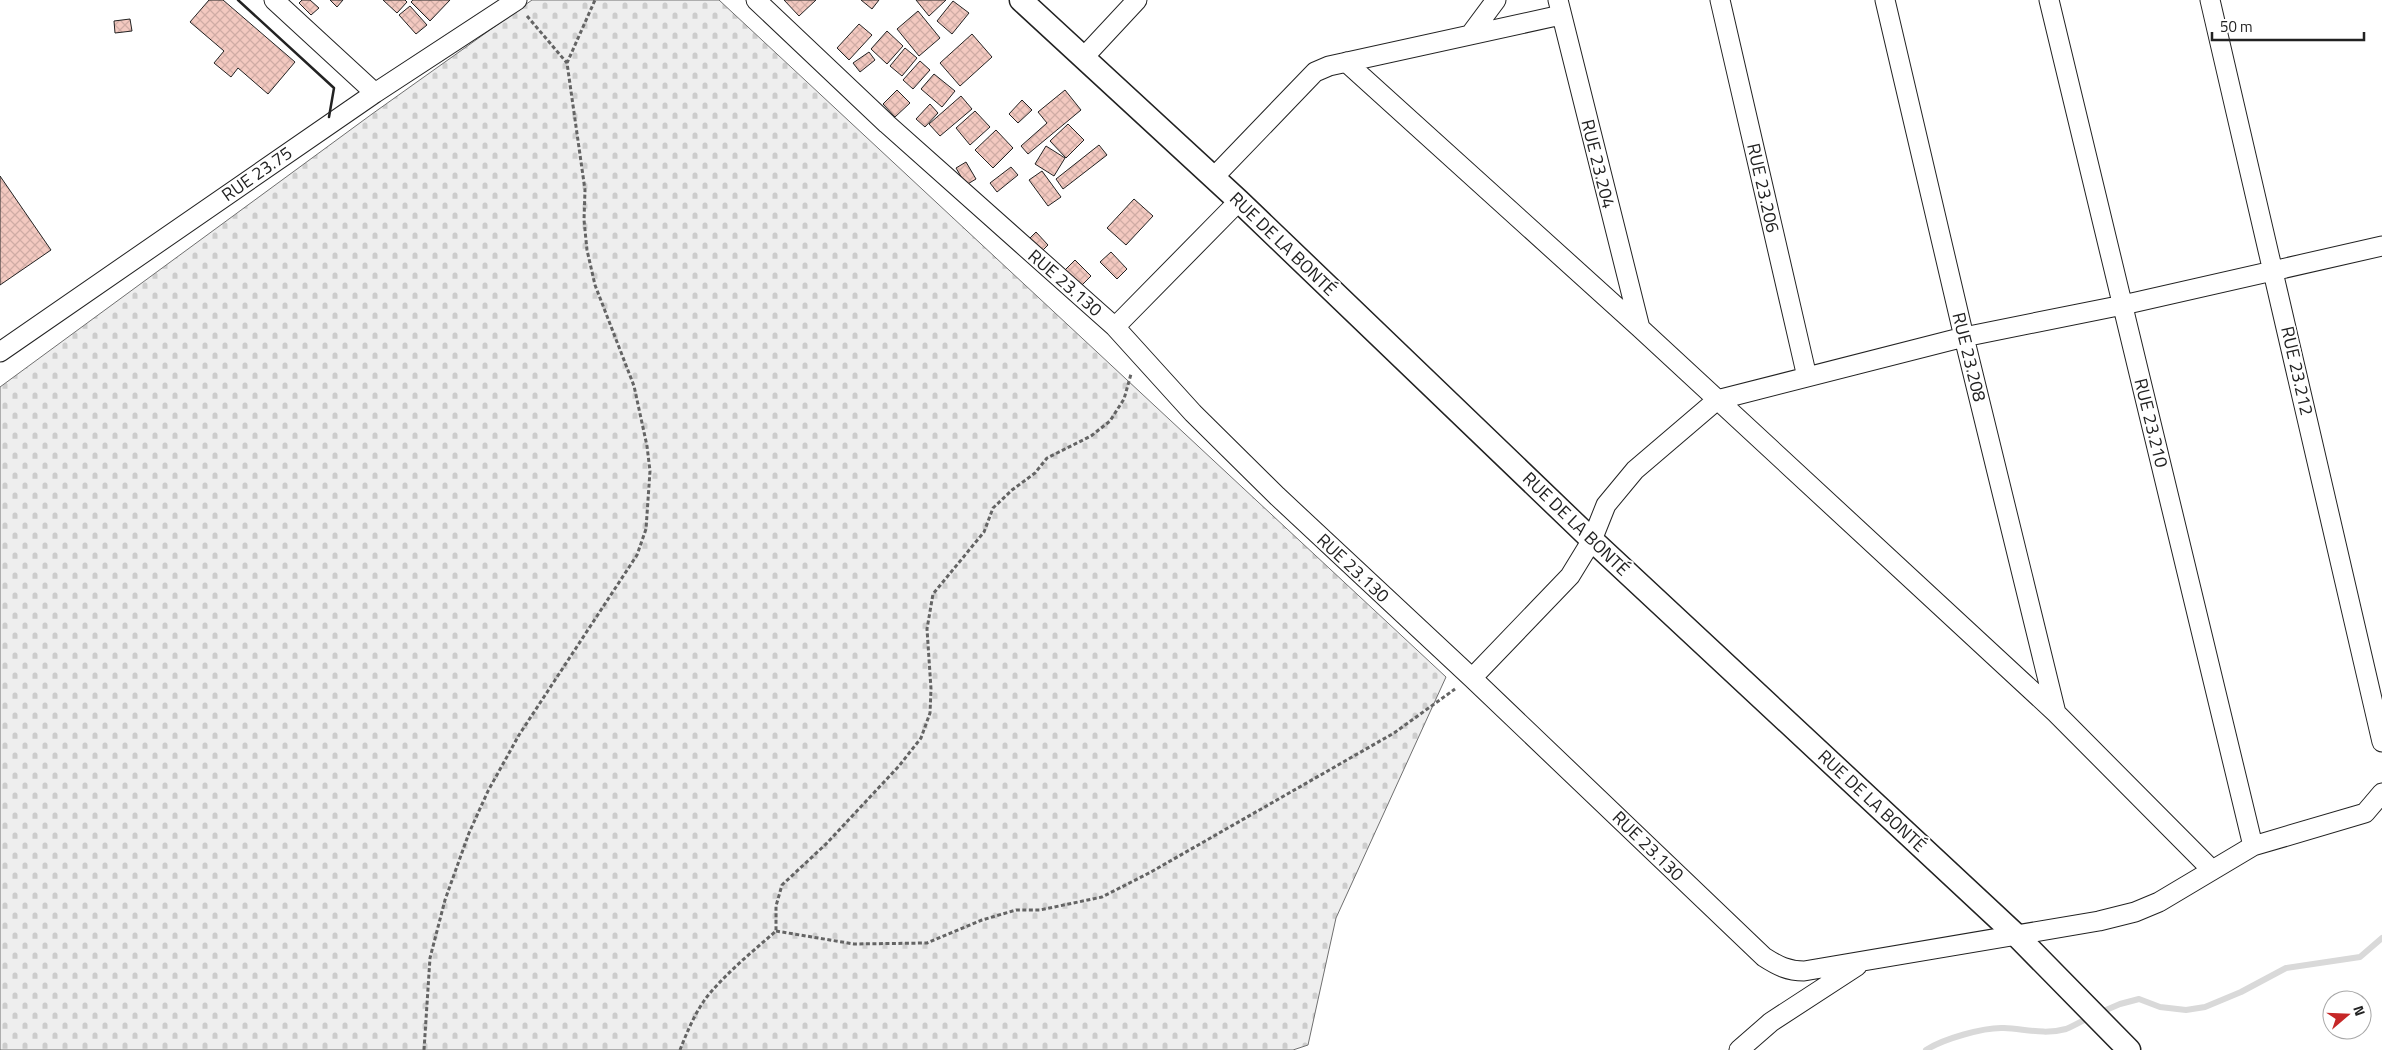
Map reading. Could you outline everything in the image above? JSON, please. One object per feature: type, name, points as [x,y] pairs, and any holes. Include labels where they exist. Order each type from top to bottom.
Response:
[{"type":"street","points":[[274,0],[375,93]]},
{"type":"street","name":"RUE 23.130","points":[[756,0],[895,130],[1115,327],[1193,412],[1277,496],[1472,678],[1764,957],[1789,971],[1804,971],[2016,936],[2099,921],[2136,912],[2159,902],[2211,869],[2253,846],[2365,813],[2382,793]]},
{"type":"street","name":"RUE DE LA BONTÉ","points":[[1021,0],[1239,201],[1592,540],[2016,936],[2127,1047]]},
{"type":"street","points":[[1083,58],[1137,0]]},
{"type":"street","points":[[1470,35],[1496,0]]},
{"type":"street","name":"RUE 23.206","points":[[1720,0],[1807,377]]},
{"type":"street","name":"RUE 23.208","points":[[1885,0],[1964,337],[2056,713]]},
{"type":"street","name":"RUE 23.210","points":[[2049,0],[2253,846]]},
{"type":"street","name":"RUE 23.212","points":[[2210,0],[2382,742]]},
{"type":"street","name":"RUE 23.75","points":[[0,352],[375,93],[515,1]]},
{"type":"street","points":[[1213,178],[1315,72],[1329,66],[1470,35],[1560,7]]},
{"type":"street","name":"RUE 23.204","points":[[1560,7],[1640,328]]},
{"type":"street","points":[[1346,62],[1640,328],[2056,713],[2211,869]]},
{"type":"street","points":[[1115,327],[1239,201]]},
{"type":"street","points":[[1472,678],[1570,576],[1592,540],[1606,505],[1635,470],[1717,400],[1964,337],[2123,305],[2382,246]]},
{"type":"street","points":[[1739,1050],[1771,1022],[1864,961]]},
{"type":"path","points":[[567,63],[595,0]]},
{"type":"path","points":[[424,1050],[430,958],[445,900],[469,833],[488,791],[520,735],[637,555],[646,529],[650,471],[647,446],[634,386],[595,284],[587,250],[584,220],[585,190],[567,63],[515,1]]},
{"type":"path","points":[[680,1050],[688,1029],[706,999],[748,956],[776,931],[776,906],[782,885],[826,844],[899,766],[921,738],[930,713],[931,689],[927,629],[933,594],[984,532],[992,508],[1035,473],[1047,458],[1091,436],[1110,421],[1124,399],[1138,352]]},
{"type":"path","points":[[776,931],[854,944],[927,943],[982,920],[1016,910],[1040,910],[1102,897],[1160,867],[1394,733],[1472,678]]},
{"type":"green space","points":[[532,0],[719,0],[1446,677],[1336,918],[1308,1045],[1293,1050],[0,1050],[0,387],[372,114]]},
{"type":"building","points":[[209,0],[223,0],[295,62],[268,94],[238,68],[231,77],[214,63],[224,51],[190,22]]},
{"type":"building","points":[[302,0],[310,0],[319,8],[311,15],[299,3]]},
{"type":"building","points":[[330,0],[343,0],[337,7]]},
{"type":"building","points":[[383,0],[405,0],[407,2],[397,13]]},
{"type":"building","points":[[413,0],[450,0],[430,21],[411,2]]},
{"type":"building","points":[[784,0],[816,0],[799,16]]},
{"type":"building","points":[[861,0],[879,0],[872,9]]},
{"type":"building","points":[[916,0],[946,0],[929,16]]},
{"type":"building","points":[[953,1],[969,13],[952,34],[937,21]]},
{"type":"building","points":[[410,6],[427,25],[416,34],[399,15]]},
{"type":"building","points":[[918,11],[940,38],[919,56],[897,29]]},
{"type":"building","points":[[130,19],[132,31],[115,33],[114,21]]},
{"type":"building","points":[[859,24],[872,35],[849,60],[837,48]]},
{"type":"building","points":[[887,31],[903,46],[887,64],[871,49]]},
{"type":"building","points":[[972,34],[992,57],[960,86],[940,63]]},
{"type":"building","points":[[905,48],[917,58],[902,76],[890,66]]},
{"type":"building","points":[[869,52],[875,60],[860,72],[853,63]]},
{"type":"building","points":[[920,61],[930,70],[913,89],[903,80]]},
{"type":"building","points":[[934,74],[955,91],[942,107],[921,89]]},
{"type":"building","points":[[897,90],[910,103],[895,117],[883,104]]},
{"type":"building","points":[[1065,90],[1081,110],[1028,154],[1021,146],[1047,123],[1038,112]]},
{"type":"building","points":[[961,96],[972,109],[940,136],[929,124]]},
{"type":"building","points":[[1022,100],[1032,110],[1018,123],[1009,114]]},
{"type":"building","points":[[930,104],[938,113],[925,127],[916,119]]},
{"type":"building","points":[[975,111],[990,127],[970,145],[956,128]]},
{"type":"building","points":[[1068,124],[1084,140],[1066,158],[1050,141]]},
{"type":"building","points":[[996,130],[1013,148],[993,168],[975,150]]},
{"type":"building","points":[[1099,145],[1107,155],[1063,189],[1056,179]]},
{"type":"building","points":[[1046,146],[1065,158],[1054,176],[1035,164]]},
{"type":"building","points":[[966,162],[976,179],[966,185],[956,168]]},
{"type":"building","points":[[1011,167],[1018,175],[997,192],[990,183]]},
{"type":"building","points":[[1042,171],[1061,197],[1048,206],[1029,180]]},
{"type":"building","points":[[0,176],[51,250],[0,285]]},
{"type":"building","points":[[1134,199],[1153,216],[1126,245],[1107,228]]},
{"type":"building","points":[[1036,232],[1048,245],[1040,253],[1028,240]]},
{"type":"building","points":[[1111,252],[1127,269],[1117,279],[1100,262]]},
{"type":"building","points":[[1075,260],[1091,276],[1078,289],[1062,273]]},
{"type":"waterway","points":[[2099,1013],[2120,1004],[2139,999],[2160,1007],[2186,1010],[2205,1007],[2241,992],[2286,968],[2360,957],[2382,938]]},
{"type":"waterway","points":[[1926,1050],[1953,1038],[1975,1032],[1996,1028],[2042,1032],[2058,1031],[2069,1028],[2090,1017]]},
{"type":"wall","points":[[238,0],[334,88],[329,117]]}]
